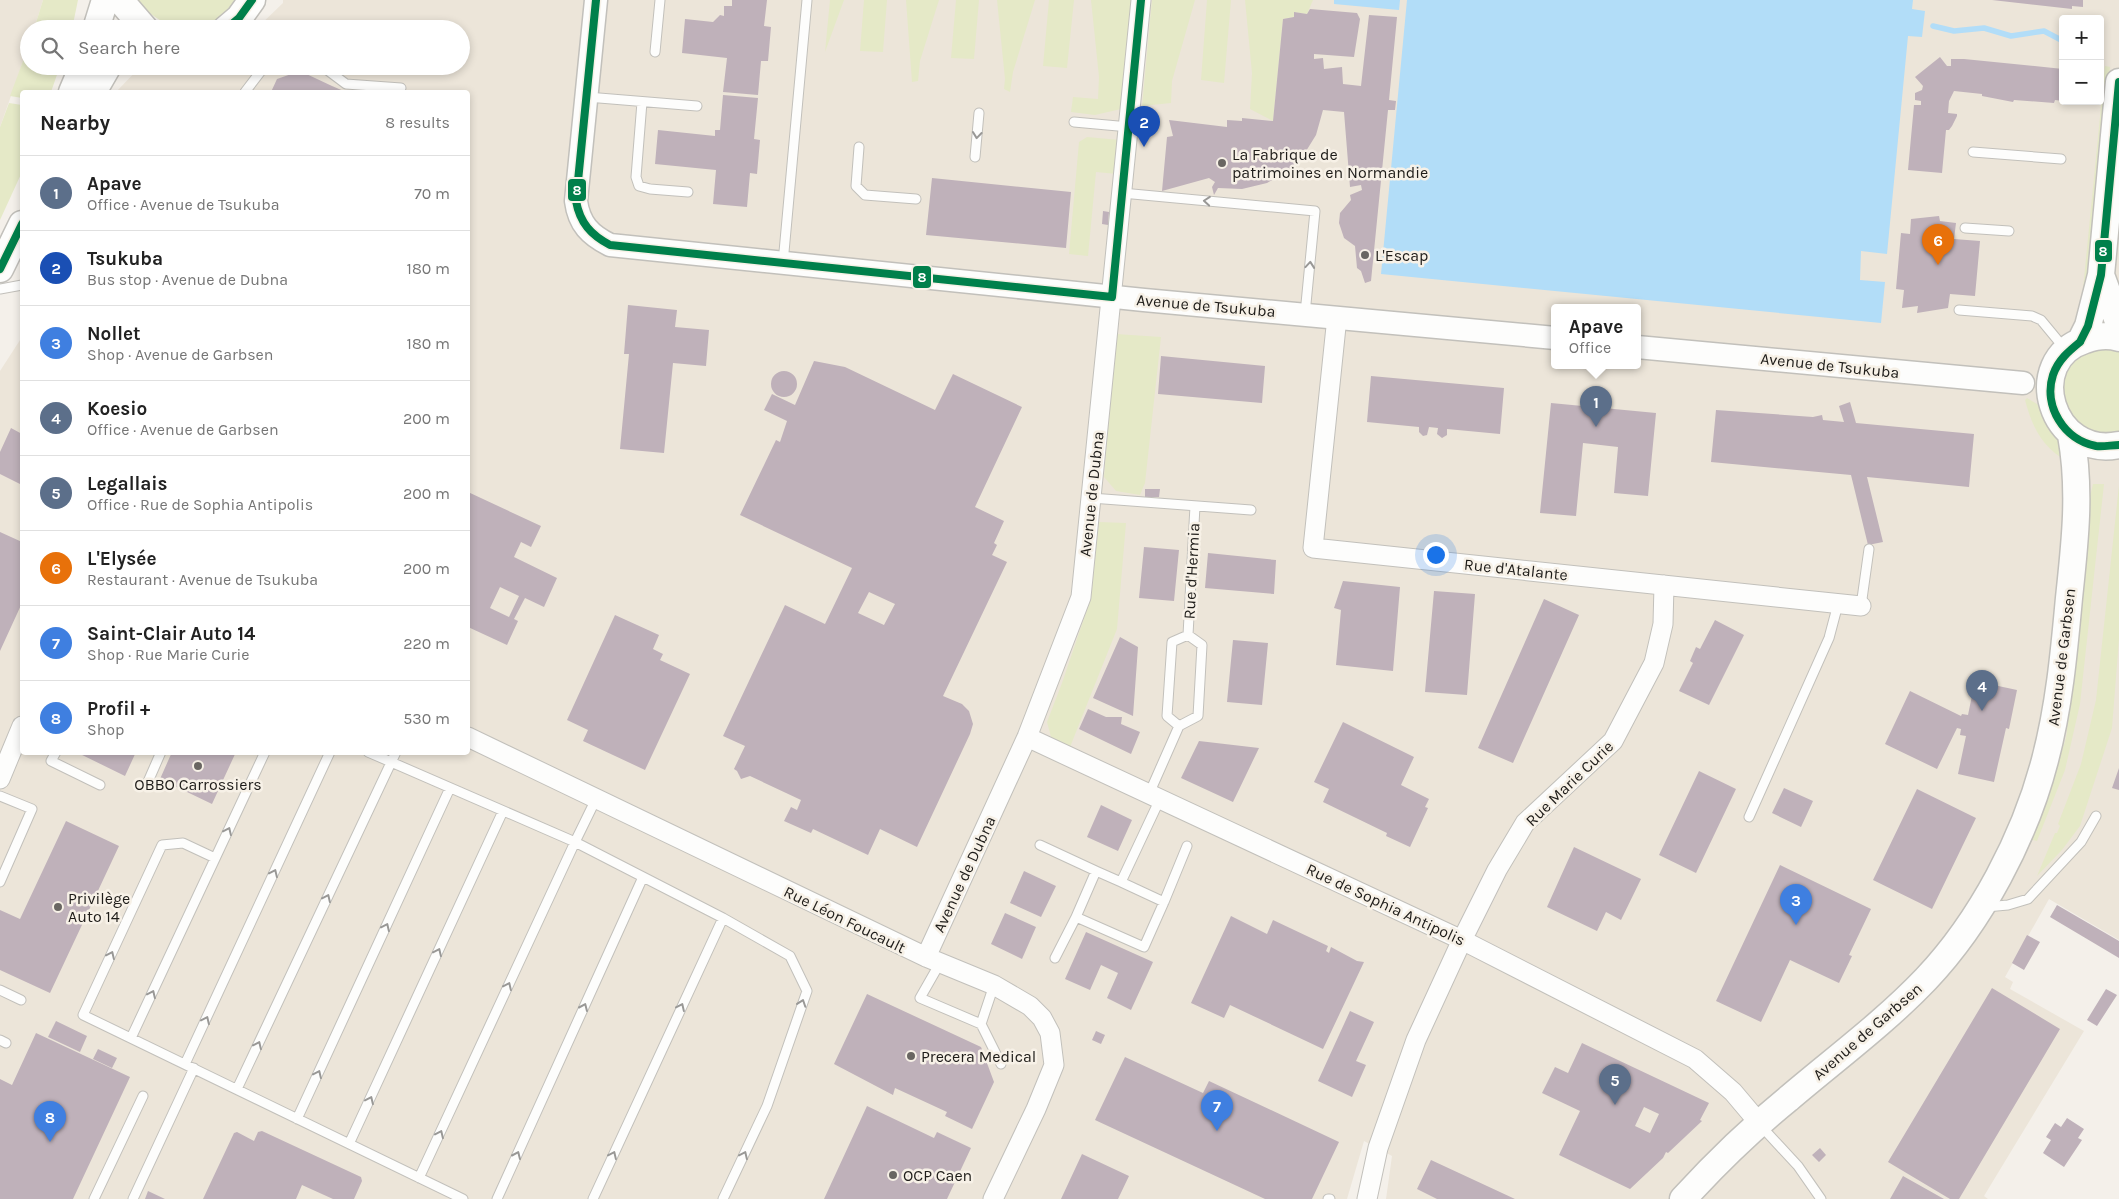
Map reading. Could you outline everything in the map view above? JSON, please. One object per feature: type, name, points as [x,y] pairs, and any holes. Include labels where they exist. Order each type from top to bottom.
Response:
[{"type":"main road","points":[[99,20],[106,0]]},
{"type":"main road","points":[[120,0],[137,20]]},
{"type":"main road","points":[[237,20],[252,0]]},
{"type":"main road","points":[[73,90],[79,75]]},
{"type":"main road","points":[[94,90],[103,75]]},
{"type":"main road","points":[[2114,446],[2089,444],[2071,435],[2060,423],[2052,408],[2050,387],[2067,353],[2088,326],[2101,276],[2119,82]]},
{"type":"main road","points":[[0,269],[20,228]]},
{"type":"main road","points":[[2101,276],[2119,324]]},
{"type":"main road","points":[[2067,353],[2096,336],[2119,338]]},
{"type":"main road","points":[[2071,435],[2076,470],[2077,513]]},
{"type":"main road","points":[[2077,513],[2091,473],[2099,459],[2114,446]]},
{"type":"main road","name":"Avenue de Garbsen","points":[[1682,1199],[1760,1124],[1890,1016],[1928,977],[1958,940],[1980,907],[2029,812],[2045,760],[2062,673],[2077,513]]},
{"type":"street","name":"Avenue de Tsukuba","points":[[596,0],[576,201],[578,213],[589,232],[610,245],[1112,297],[1551,338]]},
{"type":"street","name":"Avenue de Dubna","points":[[933,960],[1027,736],[1081,597],[1141,0]]},
{"type":"street","name":"Rue d'Atalante","points":[[1337,317],[1313,548],[1861,606]]},
{"type":"street","name":"Avenue de Tsukuba","points":[[1641,346],[2022,383]]},
{"type":"street","points":[[2052,408],[2022,383],[2067,353]]},
{"type":"street","name":"Rue Marie Curie","points":[[1367,1199],[1378,1148],[1416,1040],[1462,940],[1497,870],[1526,823],[1613,741],[1654,663],[1663,624],[1664,585]]},
{"type":"street","points":[[0,779],[20,731]]},
{"type":"street","name":"Rue de Sophia Antipolis","points":[[1027,736],[1462,940],[1695,1059],[1734,1092],[1760,1124]]},
{"type":"street","name":"Rue Léon Foucault","points":[[470,739],[933,960],[994,985],[1030,1006],[1042,1018],[1050,1033],[1054,1064],[1036,1109],[993,1199]]},
{"type":"lane","points":[[655,52],[660,0]]},
{"type":"lane","points":[[783,264],[807,0]]},
{"type":"lane","points":[[247,90],[259,75]]},
{"type":"lane","points":[[334,75],[346,84],[401,88]]},
{"type":"lane","points":[[587,97],[696,106]]},
{"type":"lane","points":[[642,102],[636,177],[639,186],[650,189],[688,192]]},
{"type":"lane","points":[[975,158],[979,113]]},
{"type":"lane","points":[[1074,122],[1129,127]]},
{"type":"lane","points":[[859,147],[856,186],[865,195],[916,199]]},
{"type":"lane","points":[[1972,152],[2061,159]]},
{"type":"lane","points":[[1122,193],[1315,211],[1305,314]]},
{"type":"lane","points":[[1965,228],[2009,232]]},
{"type":"lane","points":[[0,289],[20,285]]},
{"type":"lane","points":[[1959,310],[2032,316],[2041,320],[2067,353]]},
{"type":"lane","points":[[1091,498],[1251,510]]},
{"type":"lane","name":"Rue d'Hermia","points":[[1188,635],[1195,506]]},
{"type":"lane","points":[[1861,606],[1868,549]]},
{"type":"lane","points":[[1750,817],[1829,638],[1838,604]]},
{"type":"lane","name":"Rue d'Hermia","points":[[1188,635],[1202,645],[1198,716],[1179,726],[1167,716],[1172,642],[1188,635]]},
{"type":"lane","points":[[1121,882],[1179,726]]},
{"type":"lane","points":[[54,755],[51,761],[100,785]]},
{"type":"lane","points":[[147,784],[160,755]]},
{"type":"lane","points":[[131,1038],[264,755]]},
{"type":"lane","points":[[133,1199],[329,755]]},
{"type":"lane","points":[[374,755],[575,842],[723,918],[790,956],[807,991],[767,1106],[723,1199]]},
{"type":"lane","points":[[237,1090],[395,755]]},
{"type":"lane","points":[[297,1119],[450,788]]},
{"type":"lane","points":[[0,796],[32,809],[0,882]]},
{"type":"lane","points":[[420,1178],[596,799]]},
{"type":"lane","points":[[349,1144],[503,811]]},
{"type":"lane","points":[[1980,907],[2008,905],[2028,899],[2081,842],[2096,816]]},
{"type":"lane","points":[[216,858],[184,843],[162,845],[82,1014],[463,1199]]},
{"type":"lane","points":[[1040,846],[1164,902]]},
{"type":"lane","points":[[1076,916],[1144,947],[1188,846]]},
{"type":"lane","points":[[1056,958],[1096,871]]},
{"type":"lane","points":[[497,1199],[643,877]]},
{"type":"lane","points":[[593,1199],[723,918]]},
{"type":"lane","points":[[933,960],[920,998],[982,1024],[1001,1064]]},
{"type":"lane","points":[[982,1024],[994,985]]},
{"type":"lane","points":[[0,990],[20,1000]]},
{"type":"lane","points":[[94,1199],[143,1096]]},
{"type":"lane","points":[[1760,1124],[1798,1166],[1821,1199]]},
{"type":"shaded area","points":[[0,0],[43,0],[37,20],[20,20],[20,70],[0,127]]},
{"type":"shaded area","points":[[283,0],[2119,0],[2119,940],[2049,899],[2005,977],[2013,982],[2010,989],[2084,1031],[1984,1196],[1988,1199],[1386,1199],[1392,1156],[1364,1141],[1347,1199],[0,1199],[0,371],[20,340],[20,755],[470,755],[470,90],[118,90],[132,75],[470,75],[470,20],[265,20],[283,3]]},
{"type":"green space","points":[[43,0],[78,0],[74,20],[37,20]]},
{"type":"green space","points":[[136,0],[241,0],[219,20],[160,20]]},
{"type":"green space","points":[[830,0],[844,0],[825,52]]},
{"type":"green space","points":[[864,0],[887,0],[883,52],[860,51]]},
{"type":"green space","points":[[906,0],[939,0],[920,61],[918,81],[912,82]]},
{"type":"green space","points":[[956,0],[979,0],[974,59],[951,58]]},
{"type":"green space","points":[[997,0],[1035,0],[1013,72],[1010,92],[1004,89],[1005,79]]},
{"type":"green space","points":[[1049,0],[1074,0],[1067,68],[1043,66]]},
{"type":"green space","points":[[1091,0],[1132,0],[1121,109],[1095,115],[1071,112],[1073,97],[1098,99],[1099,77]]},
{"type":"green space","points":[[1152,0],[1195,0],[1172,81],[1171,103],[1142,106]]},
{"type":"green space","points":[[1207,0],[1231,0],[1224,83],[1201,80]]},
{"type":"green space","points":[[1245,0],[1313,0],[1307,14],[1294,12],[1294,17],[1283,19],[1273,121],[1250,109],[1252,73]]},
{"type":"green space","points":[[2105,66],[2110,67],[2087,300],[2082,299],[2101,105],[2104,105]]},
{"type":"green space","points":[[20,69],[20,75],[57,75],[52,90],[20,90],[20,98],[10,96]]},
{"type":"green space","points":[[9,103],[20,105],[20,176],[0,220],[0,127]]},
{"type":"green space","points":[[1087,137],[1120,140],[1117,174],[1096,172],[1088,256],[1069,254],[1079,142]]},
{"type":"green space","points":[[1116,334],[1161,337],[1145,483],[1140,495],[1116,491],[1104,477]]},
{"type":"green space","points":[[2103,348],[2119,350],[2119,432],[2098,433],[2082,426],[2070,415],[2064,400],[2064,384],[2070,368],[2083,356]]},
{"type":"green space","points":[[2027,398],[2037,404],[2050,427],[2064,443],[2067,462],[2044,443],[2039,436],[2028,410],[2025,400]]},
{"type":"green space","points":[[2093,484],[2104,484],[2080,704],[2065,770],[2037,841],[2029,839],[2052,782],[2066,738],[2075,664],[2090,496]]},
{"type":"green space","points":[[2119,485],[2119,639],[2112,728],[2080,826],[2062,850],[2037,876],[2055,833],[2057,833],[2060,826],[2058,824],[2081,764],[2096,700]]},
{"type":"green space","points":[[1099,522],[1126,523],[1117,629],[1070,747],[1051,737],[1047,722],[1091,598]]},
{"type":"water","points":[[1334,0],[1400,0],[1399,10],[1334,4]]},
{"type":"water","points":[[1407,0],[1913,0],[1912,9],[1925,11],[1922,37],[1908,36],[1887,254],[1861,251],[1860,280],[1885,282],[1881,323],[1381,274]]},
{"type":"building","points":[[732,0],[767,0],[764,26],[771,27],[768,61],[761,61],[758,95],[723,92],[727,58],[682,53],[685,19],[713,22],[720,15],[724,16],[724,6],[732,6]]},
{"type":"building","points":[[1992,0],[2083,0],[2083,7],[2072,6],[2072,9]]},
{"type":"building","points":[[1310,9],[1357,13],[1360,19],[1354,57],[1314,54],[1314,59],[1323,58],[1324,69],[1342,67],[1343,84],[1361,86],[1369,15],[1397,17],[1389,100],[1396,101],[1395,110],[1388,110],[1371,281],[1365,283],[1361,271],[1357,268],[1355,246],[1344,238],[1339,223],[1340,213],[1351,200],[1350,195],[1362,190],[1361,185],[1350,187],[1344,112],[1323,110],[1316,135],[1303,156],[1286,172],[1267,183],[1242,189],[1218,188],[1214,195],[1212,187],[1215,182],[1209,178],[1162,191],[1167,137],[1173,136],[1169,120],[1227,127],[1227,120],[1242,121],[1242,118],[1273,121],[1283,19],[1294,17],[1294,12],[1307,14]]},
{"type":"building","points":[[1940,57],[1947,66],[1951,66],[1951,59],[1964,59],[2059,69],[2059,100],[2055,100],[2054,103],[2014,100],[2013,102],[1982,96],[1982,94],[1954,91],[1949,101],[1948,113],[1957,114],[1957,116],[1949,130],[1946,130],[1942,173],[1908,170],[1914,105],[1921,105],[1921,101],[1915,100],[1915,93],[1922,90],[1923,86],[1915,77]]},
{"type":"building","points":[[288,75],[309,75],[342,90],[272,90],[277,79]]},
{"type":"building","points":[[723,95],[758,98],[754,139],[760,140],[757,174],[750,173],[747,207],[713,204],[716,170],[655,164],[658,130],[715,136],[715,130],[720,130]]},
{"type":"building","points":[[932,178],[1071,192],[1066,248],[926,235]]},
{"type":"building","points":[[1103,211],[1109,212],[1108,225],[1102,224]]},
{"type":"building","points":[[1939,216],[1940,221],[1956,223],[1954,239],[1980,241],[1975,296],[1950,294],[1948,308],[1917,313],[1918,306],[1902,308],[1904,290],[1896,289],[1901,233],[1910,234],[1911,219]]},
{"type":"building","points":[[628,305],[677,310],[675,327],[709,330],[706,366],[673,363],[664,453],[620,449],[629,354],[624,354]]},
{"type":"building","points":[[1161,356],[1265,366],[1262,403],[1158,394]]},
{"type":"building","points":[[814,361],[845,367],[935,410],[953,374],[1022,407],[975,507],[1004,521],[994,543],[997,545],[992,555],[1007,562],[943,696],[962,704],[969,711],[973,724],[917,847],[880,829],[868,855],[813,829],[811,833],[784,821],[791,807],[797,810],[801,800],[750,776],[741,779],[734,769],[745,746],[723,736],[785,605],[825,624],[852,568],[740,515],[776,440],[780,442],[787,421],[764,410],[772,394],[795,405]],"holes":[[[869,592],[895,604],[884,625],[858,613]]]},
{"type":"building","points":[[784,371],[793,375],[797,384],[793,393],[784,397],[775,393],[771,384],[775,375]]},
{"type":"building","points":[[1371,376],[1504,388],[1500,434],[1447,429],[1447,435],[1442,438],[1437,434],[1438,428],[1429,427],[1427,435],[1423,436],[1419,432],[1419,427],[1367,422]]},
{"type":"building","points":[[1850,402],[1856,423],[1974,434],[1969,487],[1867,477],[1883,542],[1868,545],[1851,475],[1711,462],[1716,410],[1813,417],[1822,415],[1823,420],[1844,422],[1839,406]]},
{"type":"building","points":[[1551,403],[1656,413],[1648,496],[1614,493],[1618,447],[1583,443],[1576,516],[1540,513]]},
{"type":"building","points":[[11,428],[20,433],[20,484],[0,474],[0,452]]},
{"type":"building","points":[[1145,489],[1160,489],[1159,497],[1145,497]]},
{"type":"building","points":[[470,493],[541,526],[531,547],[521,542],[514,557],[557,578],[544,607],[525,598],[514,619],[518,621],[507,645],[470,628]],"holes":[[[500,587],[519,596],[509,617],[490,608]]]},
{"type":"building","points":[[0,532],[20,541],[20,607],[0,651]]},
{"type":"building","points":[[1144,547],[1179,550],[1174,601],[1139,598]]},
{"type":"building","points":[[1208,553],[1276,560],[1274,594],[1205,588]]},
{"type":"building","points":[[1343,581],[1400,587],[1393,671],[1336,665],[1341,610],[1334,608]]},
{"type":"building","points":[[1434,591],[1475,594],[1467,695],[1425,692]]},
{"type":"building","points":[[1544,599],[1579,615],[1513,763],[1478,748]]},
{"type":"building","points":[[615,615],[659,635],[653,649],[663,654],[660,660],[690,674],[645,770],[583,741],[588,730],[567,720]]},
{"type":"building","points":[[1715,620],[1744,635],[1709,705],[1679,691],[1693,663],[1690,661],[1696,647],[1700,649]]},
{"type":"building","points":[[1120,637],[1138,647],[1133,716],[1093,698]]},
{"type":"building","points":[[1233,640],[1268,643],[1262,705],[1227,702]]},
{"type":"building","points":[[1975,681],[2017,690],[2009,729],[2006,728],[1994,782],[1958,774],[1966,736],[1960,735],[1961,729],[1957,728],[1937,769],[1885,744],[1910,691],[1961,716],[1962,714],[1968,715]]},
{"type":"building","points":[[1088,709],[1106,717],[1122,717],[1121,724],[1140,732],[1131,754],[1079,729]]},
{"type":"building","points":[[1343,722],[1414,757],[1401,785],[1429,799],[1425,807],[1428,808],[1410,847],[1386,836],[1387,833],[1323,802],[1329,789],[1314,782]]},
{"type":"building","points":[[1199,741],[1259,748],[1233,802],[1181,778]]},
{"type":"building","points":[[82,755],[135,755],[125,776]]},
{"type":"building","name":"OBBO Carrossiers","points":[[171,755],[235,755],[212,804],[160,779]]},
{"type":"building","points":[[2119,768],[2119,790],[2112,788]]},
{"type":"building","points":[[1699,771],[1736,789],[1696,873],[1659,855]]},
{"type":"building","points":[[1784,788],[1813,801],[1801,827],[1772,813]]},
{"type":"building","points":[[1917,789],[1976,818],[1932,909],[1873,880]]},
{"type":"building","points":[[1101,805],[1132,820],[1118,851],[1087,837]]},
{"type":"building","name":"Privilège Auto 14","points":[[66,821],[119,846],[50,993],[0,970],[0,910],[20,919]]},
{"type":"building","points":[[1574,847],[1641,879],[1621,920],[1606,912],[1597,931],[1547,907]]},
{"type":"building","points":[[1780,865],[1871,909],[1849,955],[1852,956],[1839,983],[1790,960],[1761,1022],[1716,1001]]},
{"type":"building","points":[[1024,871],[1056,886],[1041,917],[1010,903]]},
{"type":"building","points":[[2057,905],[2119,941],[2119,958],[2050,917]]},
{"type":"building","points":[[1005,913],[1036,927],[1022,959],[991,944]]},
{"type":"building","points":[[1231,916],[1267,934],[1273,920],[1328,946],[1326,951],[1329,953],[1331,947],[1357,961],[1364,962],[1323,1049],[1230,1005],[1224,1018],[1191,1003]]},
{"type":"building","points":[[1086,932],[1153,962],[1131,1010],[1107,998],[1118,973],[1101,965],[1090,990],[1065,979]]},
{"type":"building","points":[[2027,935],[2040,942],[2024,970],[2012,963]]},
{"type":"building","points":[[1992,988],[2060,1029],[1959,1199],[1950,1199],[1888,1162]]},
{"type":"building","points":[[2106,989],[2117,995],[2097,1026],[2087,1020]]},
{"type":"building","name":"Precera Medical","points":[[867,994],[981,1047],[994,1082],[972,1129],[945,1116],[947,1112],[895,1088],[893,1095],[834,1064]]},
{"type":"building","points":[[1350,1011],[1374,1022],[1356,1061],[1366,1065],[1352,1097],[1318,1081]]},
{"type":"building","points":[[56,1021],[87,1036],[80,1052],[48,1037]]},
{"type":"building","points":[[1096,1031],[1105,1035],[1101,1044],[1092,1040]]},
{"type":"building","points":[[36,1033],[130,1077],[73,1199],[0,1199],[0,1079],[12,1085]]},
{"type":"building","points":[[1582,1043],[1709,1103],[1700,1120],[1702,1121],[1668,1153],[1666,1152],[1663,1158],[1630,1189],[1559,1155],[1580,1111],[1542,1093],[1555,1067],[1568,1073]],"holes":[[[1644,1107],[1659,1114],[1650,1133],[1635,1126]]]},
{"type":"building","points":[[98,1049],[117,1058],[112,1068],[93,1059]]},
{"type":"building","points":[[1125,1057],[1203,1093],[1209,1081],[1339,1142],[1312,1199],[1265,1199],[1095,1120]]},
{"type":"building","name":"OCP Caen","points":[[867,1106],[934,1138],[937,1132],[971,1148],[947,1199],[824,1199]]},
{"type":"building","points":[[2067,1118],[2084,1129],[2078,1138],[2082,1140],[2064,1167],[2043,1153],[2051,1140],[2046,1137],[2055,1123],[2061,1127]]},
{"type":"building","points":[[262,1131],[361,1177],[362,1181],[354,1199],[333,1199],[302,1185],[296,1199],[203,1199],[234,1133],[237,1132],[254,1141],[258,1132]]},
{"type":"building","points":[[1820,1148],[1826,1155],[1819,1162],[1812,1155]]},
{"type":"building","points":[[1082,1154],[1129,1176],[1118,1199],[1061,1199]]},
{"type":"building","points":[[1431,1160],[1515,1199],[1437,1199],[1417,1189]]},
{"type":"building","points":[[1903,1176],[1944,1199],[1890,1199]]},
{"type":"building","points":[[148,1191],[165,1199],[145,1199]]},
{"type":"waterway","points":[[1933,26],[1954,31],[1984,28],[2011,36],[2044,31],[2059,39]]},
{"type":"transit line","name":"8","points":[[237,20],[252,0]]},
{"type":"transit line","name":"8","points":[[596,0],[576,201],[580,216],[587,228],[603,241],[610,245],[1112,297]]},
{"type":"transit line","name":"8","points":[[1112,297],[1141,0]]},
{"type":"transit line","name":"8","points":[[2080,342],[2088,326],[2101,275],[2119,82]]},
{"type":"transit line","name":"8","points":[[0,269],[20,228]]},
{"type":"transit line","name":"8","points":[[2080,342],[2061,360],[2053,375],[2051,398],[2054,410],[2059,420],[2074,437],[2096,446],[2119,445]]},
{"type":"place","name":"Tsukuba","points":[[1144,147]]},
{"type":"place","name":"La Fabrique de patrimoines en Normandie","points":[[1222,163]]},
{"type":"place","name":"L'Escap","points":[[1365,255]]},
{"type":"place","name":"L'Elysée","points":[[1938,265]]},
{"type":"place","name":"Apave","points":[[1596,427]]},
{"type":"place","name":"Koesio","points":[[1982,711]]},
{"type":"place","name":"OBBO Carrossiers","points":[[198,766]]},
{"type":"place","name":"Privilège Auto 14","points":[[58,907]]},
{"type":"place","name":"Nollet","points":[[1796,925]]},
{"type":"place","name":"Precera Medical","points":[[911,1056]]},
{"type":"place","name":"Legallais","points":[[1615,1105]]},
{"type":"place","name":"Saint-Clair Auto 14","points":[[1217,1131]]},
{"type":"place","name":"Profil +","points":[[50,1142]]},
{"type":"place","name":"OCP Caen","points":[[893,1175]]}]
